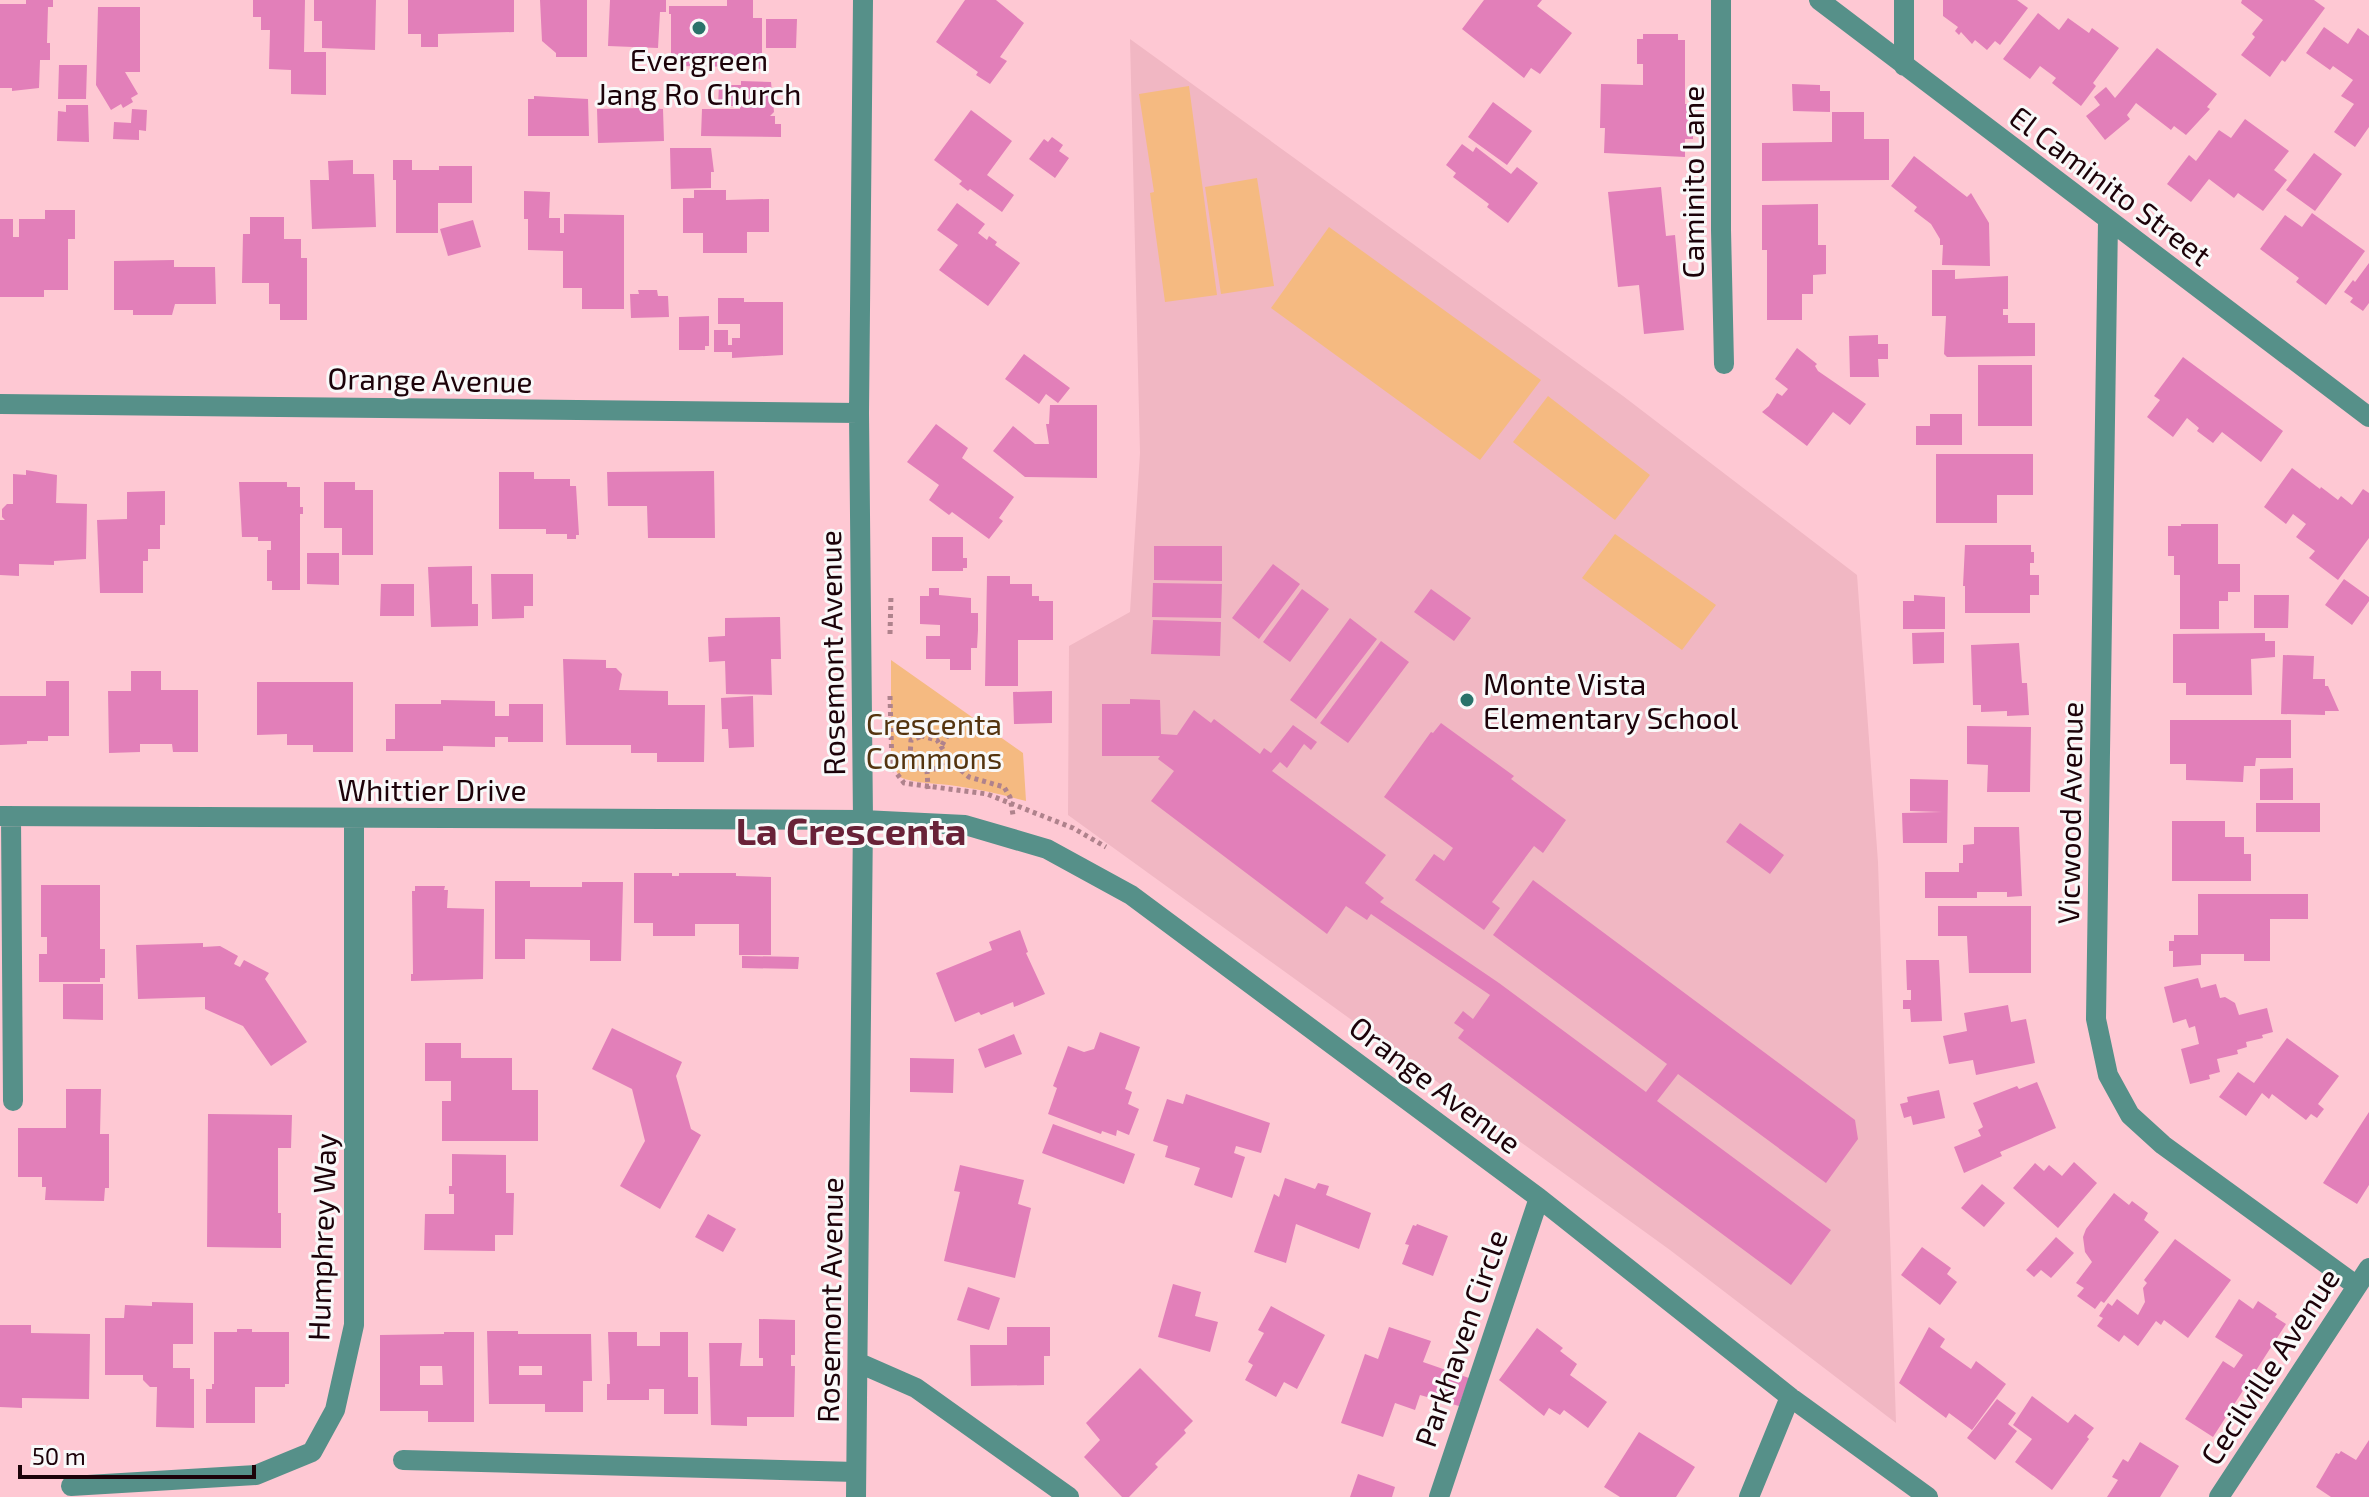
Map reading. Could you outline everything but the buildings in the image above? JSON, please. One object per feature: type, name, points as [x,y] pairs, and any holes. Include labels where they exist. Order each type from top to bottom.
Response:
[{"type":"street","name":"Rosemont Avenue","points":[[856,1497],[863,820],[859,413],[863,0]]},
{"type":"street","name":"Caminito Lane","points":[[1721,0],[1724,364]]},
{"type":"street","name":"El Caminito Street","points":[[1819,0],[2369,417]]},
{"type":"street","points":[[1904,0],[1904,66]]},
{"type":"street","name":"Vicwood Avenue","points":[[2108,221],[2096,1019],[2108,1075],[2130,1115],[2163,1145],[2357,1286]]},
{"type":"street","name":"Orange Avenue","points":[[0,404],[859,413]]},
{"type":"street","points":[[5,816],[13,1101]]},
{"type":"street","name":"Whittier Drive","points":[[5,816],[863,820]]},
{"type":"street","name":"Humphrey Way","points":[[71,1486],[256,1475],[312,1452],[335,1410],[354,1325],[354,819]]},
{"type":"street","name":"Orange Avenue","points":[[863,820],[965,825],[1047,849],[1131,895],[1539,1198],[1790,1397],[1928,1497]]},
{"type":"street","name":"Parkhaven Circle","points":[[1439,1497],[1539,1198]]},
{"type":"street","name":"Cecilville Avenue","points":[[2219,1497],[2369,1268]]},
{"type":"street","points":[[859,1363],[916,1388],[1069,1497]]},
{"type":"street","points":[[1749,1497],[1790,1397]]},
{"type":"street","points":[[403,1460],[856,1472]]},
{"type":"path","points":[[1010,797],[1004,787],[969,777],[951,762],[937,740],[900,729],[891,720],[892,767],[904,783],[987,794],[1073,828],[1106,847]]},
{"type":"path","points":[[942,745],[949,733],[959,730]]},
{"type":"path","points":[[924,736],[911,740],[909,751],[916,767],[927,770],[939,767],[947,753]]},
{"type":"path","points":[[927,770],[928,787]]},
{"type":"shaded area","name":"Monte Vista Elementary School","points":[[1130,39],[1623,396],[1857,575],[1878,862],[1896,1423],[1670,1250],[1068,815],[1069,646],[1130,612],[1140,453]]},
{"type":"green space","points":[[1189,86],[1217,295],[1165,302],[1150,193],[1154,192],[1139,94]]},
{"type":"green space","points":[[1257,178],[1274,286],[1221,294],[1205,187]]},
{"type":"green space","points":[[1329,227],[1541,380],[1480,460],[1271,308]]},
{"type":"green space","points":[[1548,396],[1650,475],[1615,520],[1513,442]]},
{"type":"green space","points":[[1615,534],[1716,605],[1682,650],[1582,578]]},
{"type":"green space","name":"Crescenta Commons","points":[[891,660],[1023,753],[1026,801],[899,777],[891,758]]},
{"type":"place","name":"Evergreen Jang Ro Church","points":[[699,28]]},
{"type":"place","name":"Monte Vista Elementary School","points":[[1467,700]]},
{"type":"district","name":"La Crescenta","points":[[851,830]]}]
